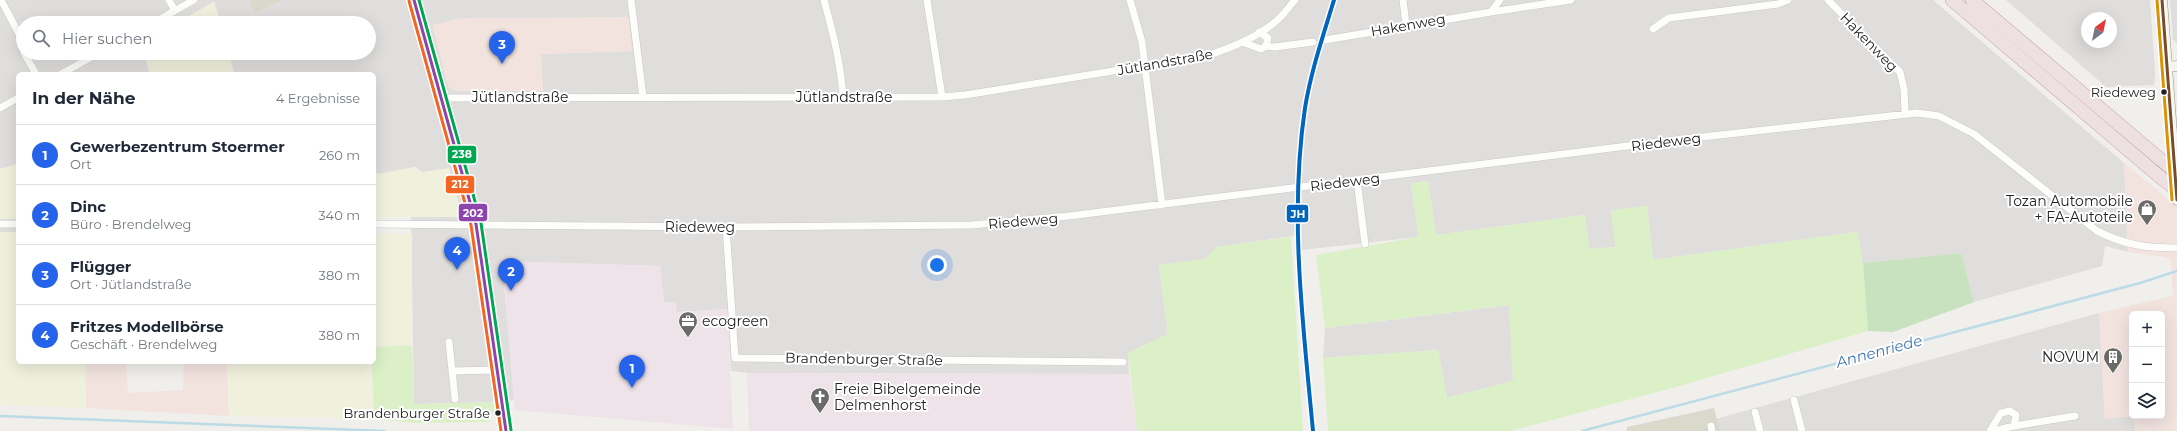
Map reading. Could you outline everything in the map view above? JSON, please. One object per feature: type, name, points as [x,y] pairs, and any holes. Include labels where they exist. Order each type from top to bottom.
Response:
[{"type":"highway","points":[[1952,0],[2177,190]]},
{"type":"highway","points":[[1972,0],[2177,173]]},
{"type":"main road","points":[[2162,0],[2172,67],[2177,200]]},
{"type":"street","points":[[1,0],[16,28]]},
{"type":"street","points":[[169,0],[175,11]]},
{"type":"street","points":[[166,16],[194,0]]},
{"type":"street","points":[[414,0],[476,224],[506,431]]},
{"type":"street","points":[[631,0],[643,97]]},
{"type":"street","points":[[824,0],[836,44],[841,73],[843,98]]},
{"type":"street","points":[[927,0],[942,97]]},
{"type":"street","points":[[1130,0],[1142,42],[1162,205]]},
{"type":"street","name":"Jütlandstraße","points":[[440,98],[843,98],[942,97],[965,95],[1206,56],[1242,42],[1259,32],[1285,13],[1295,0]]},
{"type":"street","points":[[1403,0],[1406,25]]},
{"type":"street","points":[[1491,12],[1500,0]]},
{"type":"street","name":"Hakenweg","points":[[1325,40],[1406,25],[1572,0]]},
{"type":"street","points":[[1652,29],[1669,18],[1778,4],[1788,0]]},
{"type":"street","name":"Hakenweg","points":[[1828,0],[1900,72],[1904,89],[1905,113]]},
{"type":"street","points":[[1259,32],[1268,38],[1266,46]]},
{"type":"street","points":[[1242,42],[1261,49],[1266,46],[1275,47],[1313,42]]},
{"type":"street","points":[[28,60],[35,72]]},
{"type":"street","points":[[65,72],[86,60]]},
{"type":"street","points":[[0,108],[16,99]]},
{"type":"street","name":"Riedeweg","points":[[376,224],[726,227],[972,225],[1022,221],[1162,205],[1905,113],[1939,116],[1974,134],[2097,230],[2119,242],[2142,246],[2177,248]]},
{"type":"street","points":[[1357,180],[1365,244]]},
{"type":"street","points":[[0,224],[16,224]]},
{"type":"street","name":"Brandenburger Straße","points":[[726,227],[735,358],[1122,362]]},
{"type":"street","points":[[449,342],[455,399]]},
{"type":"street","points":[[452,371],[497,370]]},
{"type":"street","points":[[1794,400],[1802,431]]},
{"type":"street","points":[[1990,431],[2001,413],[2010,411],[2016,415],[2014,426]]},
{"type":"street","points":[[1755,412],[1760,431]]},
{"type":"street","points":[[1994,431],[2014,426],[2075,416]]},
{"type":"shaded area","points":[[0,0],[1933,0],[2124,163],[2128,252],[2105,246],[2102,266],[1974,302],[1961,253],[1863,263],[1857,232],[1653,260],[1647,206],[1615,247],[1589,249],[1585,215],[1436,235],[1428,181],[1411,183],[1419,237],[1301,250],[1299,235],[1217,247],[1205,259],[1159,265],[1168,334],[1128,353],[1129,374],[747,373],[731,371],[727,309],[677,312],[664,302],[660,266],[502,261],[514,400],[497,402],[414,404],[411,217],[463,217],[422,172],[415,167],[377,174],[376,72],[234,72],[231,60],[376,60],[376,16],[219,16],[214,2],[189,16],[16,16],[16,60],[146,60],[149,72],[16,72],[16,165],[0,169]],"holes":[[[628,17],[632,51],[541,54],[543,91],[456,91],[448,86]]]},
{"type":"shaded area","points":[[249,0],[283,0],[254,13]]},
{"type":"shaded area","points":[[2006,0],[2150,0],[2155,74],[2154,85],[2106,87]]},
{"type":"shaded area","points":[[2170,0],[2177,0],[2177,43],[2173,40]]},
{"type":"shaded area","points":[[628,17],[632,51],[541,54],[543,91],[455,91],[448,86],[432,25],[460,18]]},
{"type":"shaded area","points":[[2124,163],[2177,206],[2177,431],[2135,431],[2133,419],[2165,419],[2165,311],[2129,311],[2129,416],[2105,419],[2099,313],[2173,296],[2171,260],[2164,257],[2128,252]]},
{"type":"shaded area","points":[[0,217],[1,219],[16,219],[16,232],[0,232]]},
{"type":"shaded area","points":[[502,261],[660,266],[664,302],[676,302],[677,312],[727,309],[733,429],[515,410]]},
{"type":"shaded area","points":[[1510,305],[1513,381],[1447,398],[1438,350],[1323,358],[1325,328]]},
{"type":"shaded area","points":[[2099,313],[2105,418],[2129,416],[2129,419],[2134,419],[2135,431],[1715,431],[1712,420]]},
{"type":"shaded area","points":[[85,364],[126,364],[128,393],[183,390],[184,364],[227,364],[229,416],[86,408]]},
{"type":"shaded area","points":[[747,373],[1129,374],[1137,431],[749,431]]},
{"type":"shaded area","points":[[1714,408],[1720,431],[1627,431],[1627,427]]},
{"type":"green space","points":[[214,2],[219,16],[189,16]]},
{"type":"green space","points":[[146,60],[231,60],[234,72],[149,72]]},
{"type":"green space","points":[[16,165],[16,219],[0,219],[0,169]]},
{"type":"green space","points":[[415,167],[422,172],[449,168],[463,217],[376,217],[376,175]]},
{"type":"green space","points":[[1428,181],[1436,235],[1585,215],[1589,249],[1615,247],[1611,210],[1647,206],[1653,260],[1857,232],[1863,263],[1868,331],[1676,387],[1511,431],[1328,431],[1323,358],[1438,350],[1447,398],[1513,381],[1509,305],[1325,328],[1316,255],[1418,237],[1411,183]]},
{"type":"green space","points":[[0,232],[16,232],[16,364],[85,364],[86,408],[0,405]]},
{"type":"green space","points":[[376,234],[412,234],[412,345],[376,347]]},
{"type":"green space","points":[[1291,237],[1303,431],[1137,431],[1128,353],[1168,334],[1159,265],[1205,259],[1216,247]]},
{"type":"green space","points":[[1961,253],[1974,302],[1893,332],[1868,331],[1863,263]]},
{"type":"green space","points":[[412,345],[414,404],[497,402],[489,422],[417,423],[374,419],[372,364],[376,364],[376,347]]},
{"type":"green space","points":[[227,364],[372,364],[374,419],[229,416]]},
{"type":"waterway","name":"Annenriede","points":[[1582,431],[2140,283],[2177,271]]},
{"type":"waterway","name":"Annenriede","points":[[0,416],[385,431]]},
{"type":"transit line","name":"202","points":[[414,0],[476,224],[506,431]]},
{"type":"transit line","name":"238","points":[[419,0],[481,223],[511,430]]},
{"type":"transit line","name":"JH","points":[[1313,431],[1299,270],[1298,189],[1300,148],[1305,108],[1318,54],[1334,0]]},
{"type":"transit line","points":[[2157,0],[2172,200]]},
{"type":"transit line","points":[[2162,0],[2177,200]]},
{"type":"transit line","name":"212","points":[[409,1],[471,225],[501,431]]},
{"type":"place","name":"Flügger","points":[[502,64]]},
{"type":"place","name":"Riedeweg","points":[[2164,92]]},
{"type":"place","name":"Tozan Automobile + FA-Autoteile","points":[[2147,226]]},
{"type":"place","name":"Fritzes Modellbörse","points":[[457,270]]},
{"type":"place","name":"Dinc","points":[[511,291]]},
{"type":"place","name":"ecogreen","points":[[688,338]]},
{"type":"place","name":"NOVUM","points":[[2113,374]]},
{"type":"place","name":"Gewerbezentrum Stoermer","points":[[632,388]]},
{"type":"place","name":"Brandenburger Straße","points":[[498,413]]},
{"type":"place","name":"Freie Bibelgemeinde Delmenhorst","points":[[820,414]]}]
